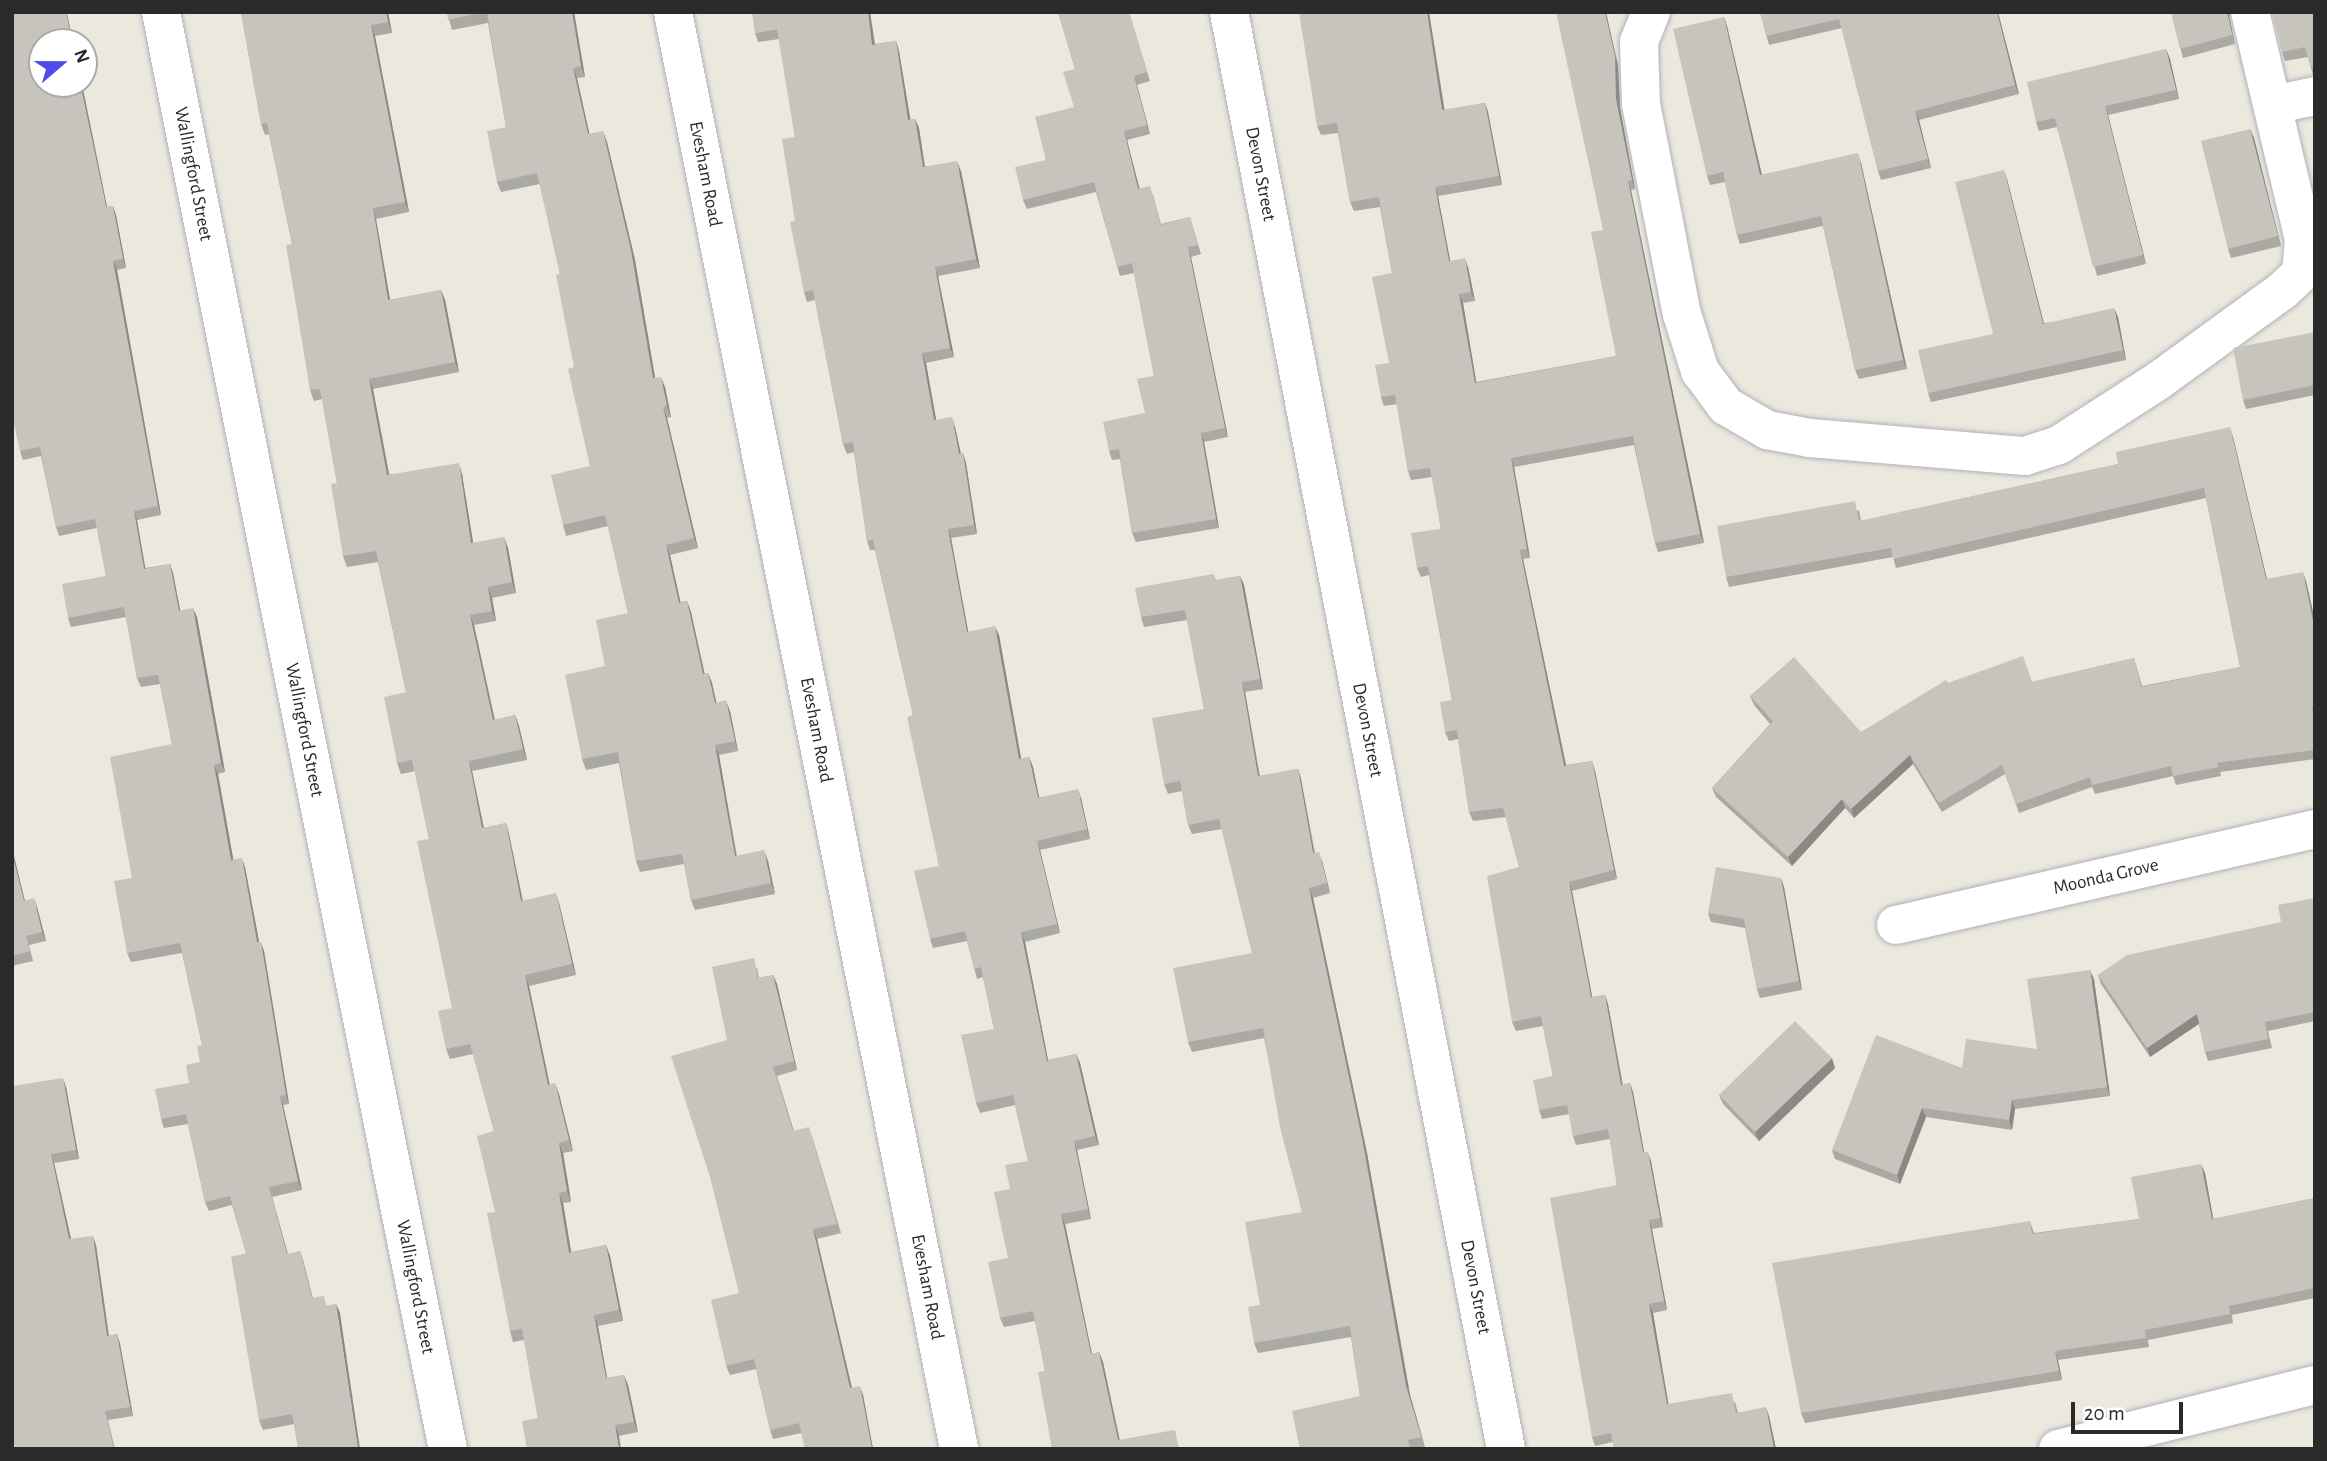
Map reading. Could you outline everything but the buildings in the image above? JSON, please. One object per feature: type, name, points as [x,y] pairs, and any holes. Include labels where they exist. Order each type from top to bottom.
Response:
[{"type":"street","name":"Wallingford Street","points":[[161,12],[448,1449]]},
{"type":"street","name":"Evesham Road","points":[[673,12],[960,1449]]},
{"type":"street","name":"Devon Street","points":[[1229,12],[1506,1449]]},
{"type":"street","points":[[1651,12],[1639,42],[1641,104],[1682,314],[1700,371],[1726,406],[1767,429],[1810,438],[2025,456],[2059,445],[2158,381],[2308,273],[2304,240],[2249,12]]},
{"type":"street","points":[[2273,105],[2315,96]]},
{"type":"street","name":"Moonda Grove","points":[[1896,925],[2315,829]]},
{"type":"street","points":[[2058,1449],[2315,1385]]}]
